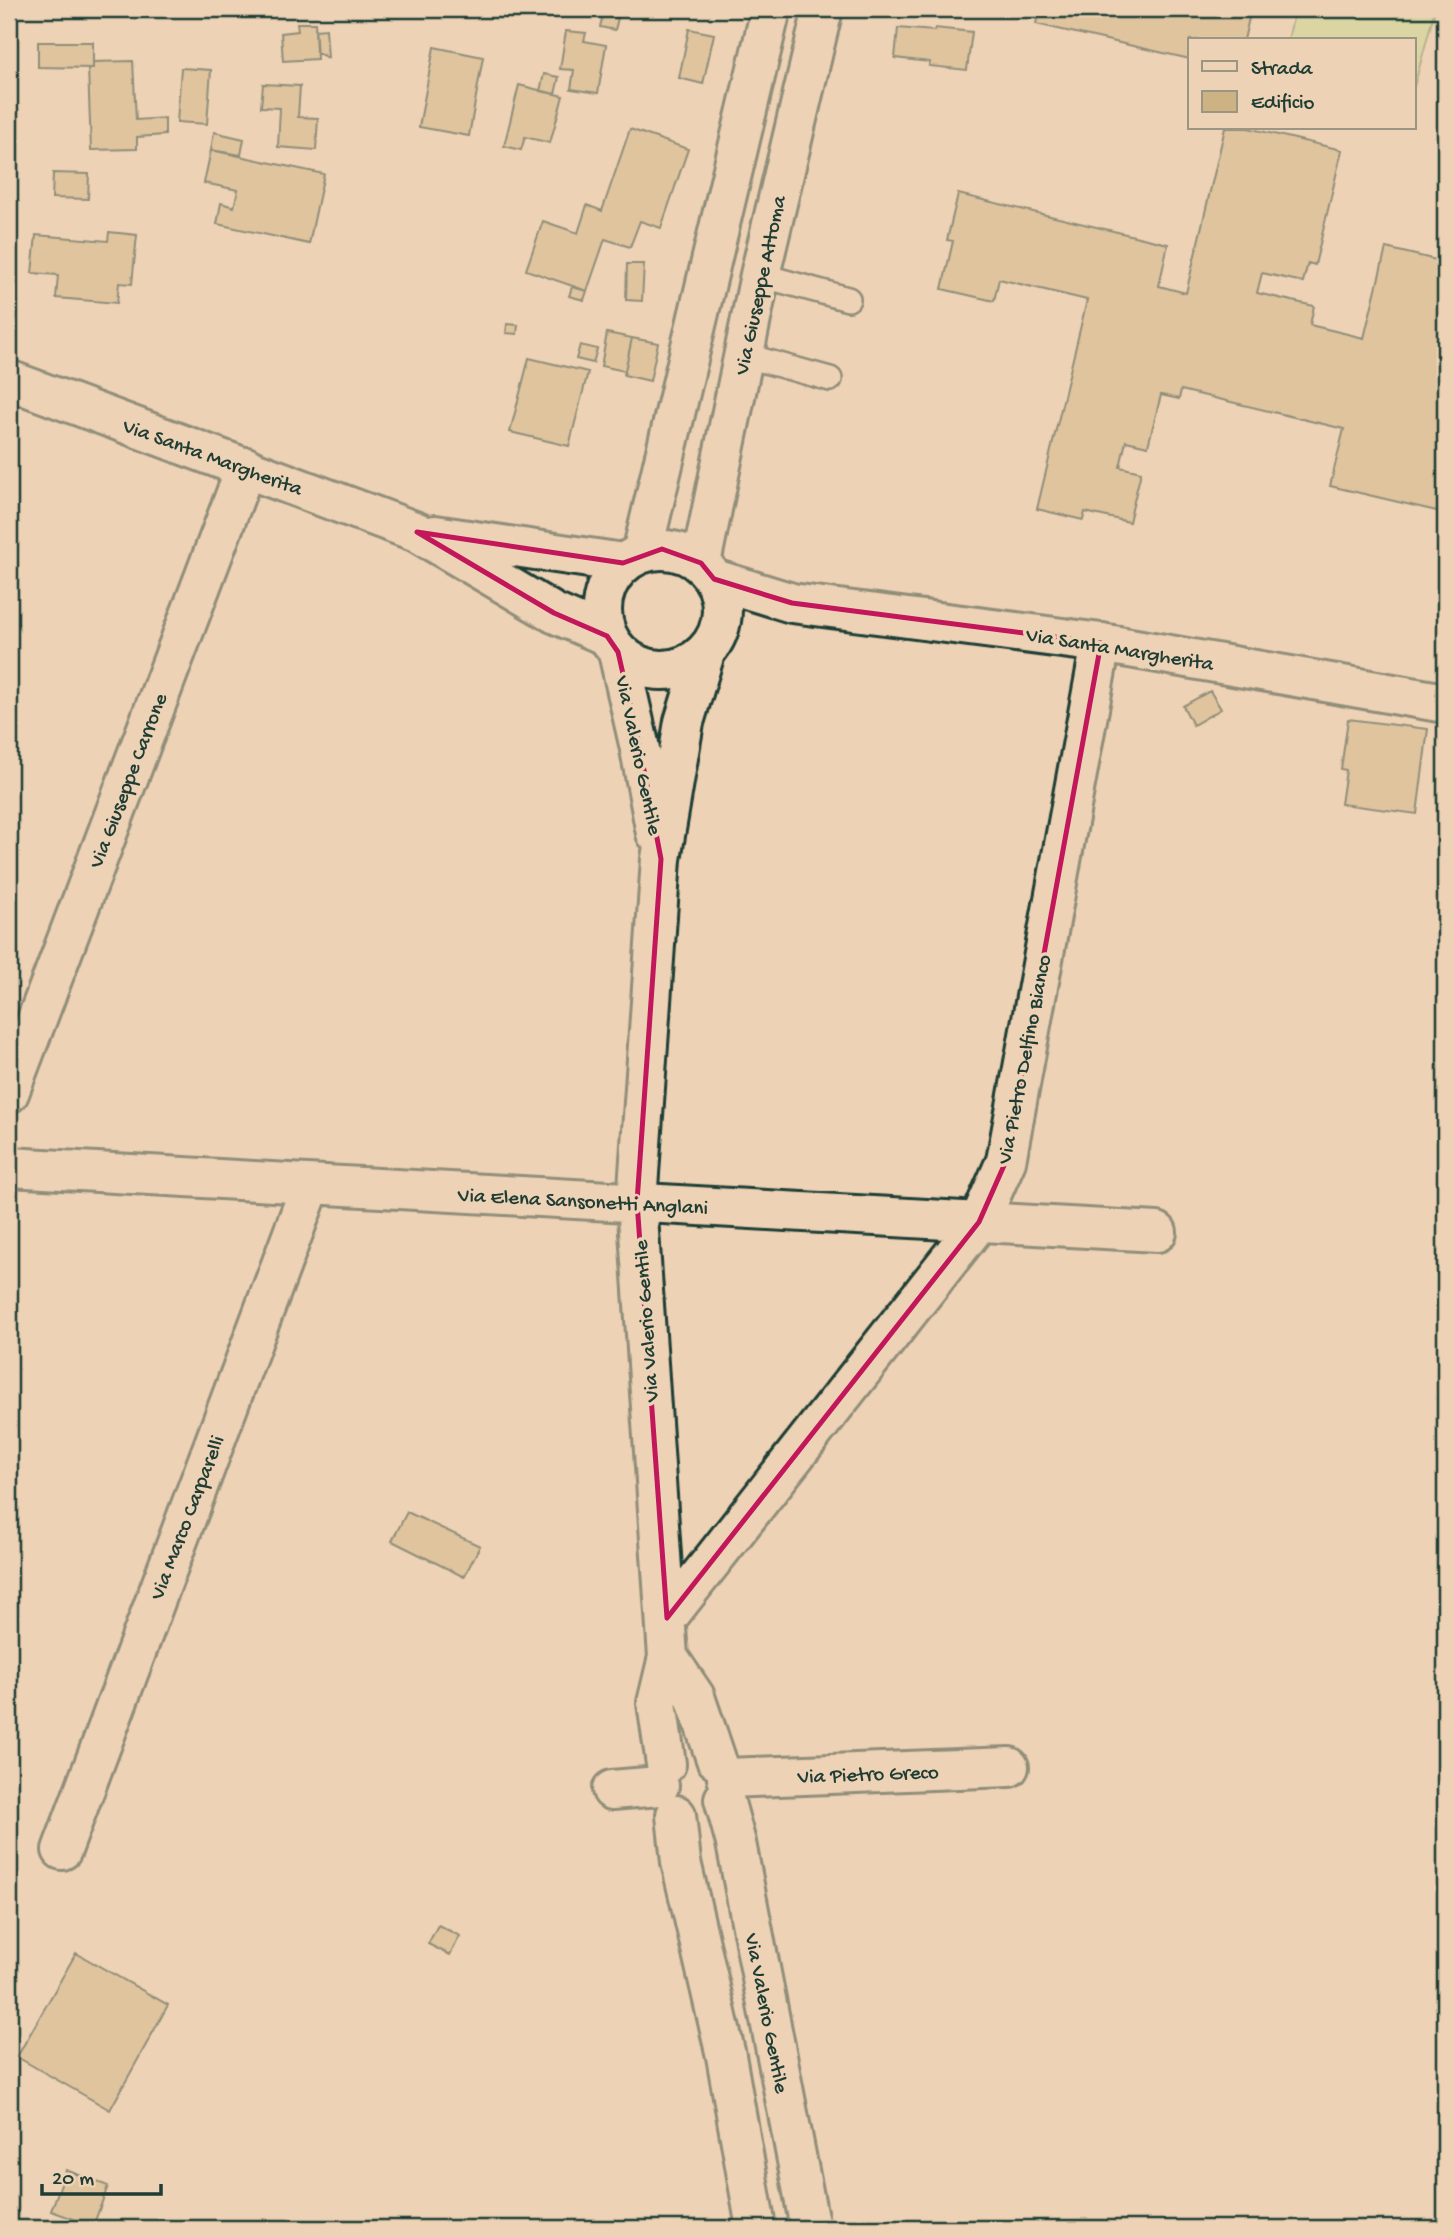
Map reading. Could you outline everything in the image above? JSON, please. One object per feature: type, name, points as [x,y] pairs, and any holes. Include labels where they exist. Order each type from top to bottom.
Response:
[{"type":"street","points":[[633,558],[771,9]]},
{"type":"street","name":"Via Giuseppe Attoma","points":[[708,571],[743,355],[822,9]]},
{"type":"street","name":"Via Santa Margherita","points":[[9,380],[418,532],[554,614],[612,644]]},
{"type":"street","name":"Via Giuseppe Carrone","points":[[9,1093],[246,467]]},
{"type":"street","name":"Via Santa Margherita","points":[[418,532],[633,558]]},
{"type":"street","points":[[711,645],[723,619],[722,598],[708,571],[683,553],[662,549],[633,558],[610,579],[603,598],[601,617],[612,644],[633,664],[652,670],[671,671],[689,665],[711,645],[792,603]]},
{"type":"street","name":"Via Santa Margherita","points":[[708,571],[792,603],[1101,643],[1445,703]]},
{"type":"street","name":"Via Pietro Delfino Bianco","points":[[667,1618],[979,1222],[1006,1161],[1101,643]]},
{"type":"street","name":"Via Valerio Gentile","points":[[612,644],[639,744],[661,859]]},
{"type":"street","name":"Via Valerio Gentile","points":[[711,645],[684,722],[661,859],[637,1202],[667,1618],[668,1657],[657,1703],[667,1788],[681,1862],[726,2056],[756,2228]]},
{"type":"street","name":"Via Elena Sansonetti Anglani","points":[[9,1167],[1157,1232]]},
{"type":"street","name":"Via Marco Carparelli","points":[[62,1850],[311,1185]]},
{"type":"street","name":"Via Valerio Gentile","points":[[668,1657],[695,1697],[722,1779],[810,2228]]},
{"type":"street","points":[[695,1750],[706,1753],[722,1779],[709,1815],[687,1819],[667,1788],[674,1756],[695,1750]]},
{"type":"street","name":"Via Pietro Greco","points":[[722,1779],[1009,1768]]},
{"type":"street","points":[[612,1790],[667,1788]]},
{"type":"lane","points":[[760,275],[848,299]]},
{"type":"lane","points":[[743,355],[830,379]]},
{"type":"highlighted area","points":[[417,532],[623,563],[662,549],[701,563],[714,579],[792,603],[1101,643],[1006,1161],[979,1222],[667,1618],[637,1202],[661,859],[618,652],[607,636],[554,613]]},
{"type":"green space","points":[[1295,9],[1435,9],[1416,80],[1416,38],[1288,38]]},
{"type":"building","points":[[1039,9],[1251,9],[1244,38],[1188,38],[1188,59],[1036,24]]},
{"type":"building","points":[[603,14],[618,18],[615,30],[600,27]]},
{"type":"building","points":[[297,23],[315,23],[317,59],[283,61],[281,33],[298,31]]},
{"type":"building","points":[[898,28],[972,32],[967,70],[929,66],[930,62],[895,58]]},
{"type":"building","points":[[326,29],[328,58],[316,52],[315,30]]},
{"type":"building","points":[[689,29],[714,34],[703,84],[679,78]]},
{"type":"building","points":[[566,31],[586,33],[584,41],[606,45],[598,93],[571,89],[574,70],[560,69]]},
{"type":"building","points":[[38,42],[93,42],[93,68],[38,67]]},
{"type":"building","points":[[434,47],[483,57],[469,136],[419,127]]},
{"type":"building","points":[[133,61],[136,120],[165,118],[165,135],[137,137],[137,149],[91,150],[88,68],[93,68],[93,62]]},
{"type":"building","points":[[181,68],[211,70],[207,124],[177,122]]},
{"type":"building","points":[[544,74],[559,77],[555,94],[540,91]]},
{"type":"building","points":[[263,84],[300,86],[298,117],[318,118],[316,150],[278,147],[280,108],[261,107]]},
{"type":"building","points":[[519,85],[563,96],[550,143],[525,137],[521,150],[504,146]]},
{"type":"building","points":[[630,129],[688,149],[661,228],[640,221],[630,247],[605,239],[587,291],[526,270],[543,221],[578,233],[587,205],[602,211]]},
{"type":"building","points":[[1225,130],[1257,130],[1342,150],[1315,265],[1308,263],[1303,282],[1262,273],[1257,293],[1314,306],[1310,325],[1364,338],[1386,248],[1445,262],[1445,513],[1330,486],[1344,429],[1181,390],[1179,399],[1161,395],[1148,446],[1126,441],[1120,467],[1141,472],[1129,522],[1085,512],[1083,520],[1037,509],[1087,300],[999,279],[994,301],[942,289],[953,241],[947,240],[958,194],[1168,244],[1159,286],[1186,293]]},
{"type":"building","points":[[214,132],[244,139],[241,155],[211,150]]},
{"type":"building","points":[[211,150],[324,174],[309,244],[217,224],[221,203],[234,207],[238,190],[204,183]]},
{"type":"building","points":[[53,173],[89,174],[88,199],[52,198]]},
{"type":"building","points":[[109,232],[137,235],[132,284],[119,283],[117,303],[56,298],[58,275],[32,273],[36,235],[108,241]]},
{"type":"building","points":[[627,264],[644,264],[642,301],[626,300]]},
{"type":"building","points":[[572,287],[587,291],[584,300],[569,296]]},
{"type":"building","points":[[507,324],[518,325],[517,334],[506,333]]},
{"type":"building","points":[[607,333],[632,338],[625,371],[601,366]]},
{"type":"building","points":[[632,338],[658,343],[650,381],[624,375]]},
{"type":"building","points":[[580,345],[597,349],[593,363],[576,359]]},
{"type":"building","points":[[529,358],[588,372],[569,446],[510,432]]},
{"type":"building","points":[[1210,691],[1221,709],[1193,725],[1183,706]]},
{"type":"building","points":[[1348,719],[1428,729],[1417,814],[1341,804],[1346,770],[1341,769]]},
{"type":"building","points":[[407,1512],[480,1546],[464,1577],[392,1541]]},
{"type":"building","points":[[438,1925],[460,1936],[450,1955],[428,1944]]},
{"type":"building","points":[[76,1953],[168,2005],[110,2110],[17,2057]]},
{"type":"building","points":[[66,2170],[108,2186],[93,2226],[51,2211]]}]
